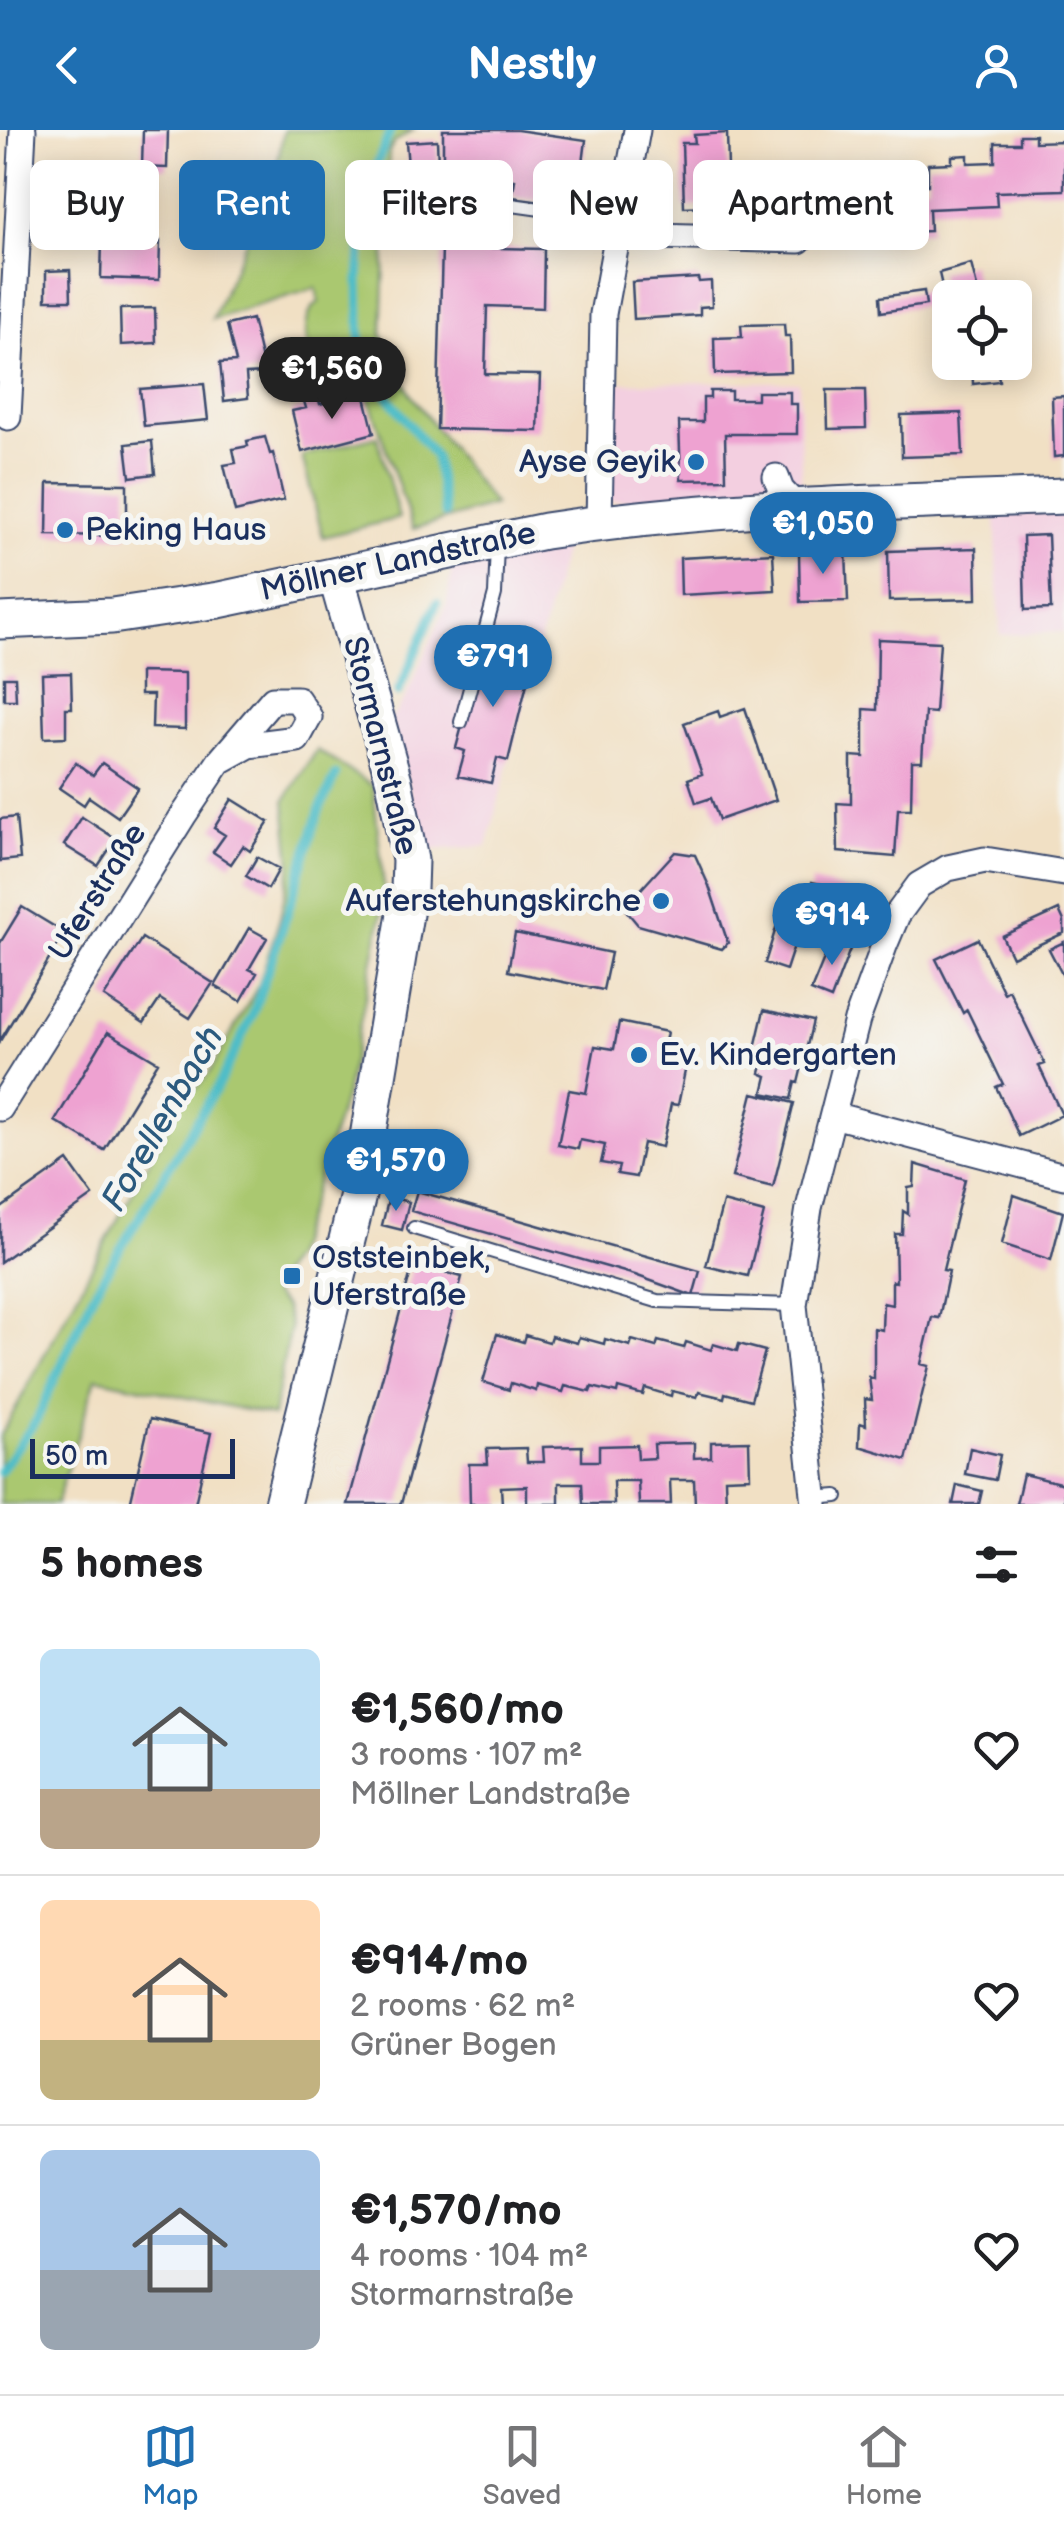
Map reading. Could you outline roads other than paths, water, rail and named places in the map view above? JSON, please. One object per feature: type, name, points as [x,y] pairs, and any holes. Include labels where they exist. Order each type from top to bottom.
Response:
[{"type":"main road","name":"Möllner Landstraße","points":[[0,622],[112,616],[219,600],[599,523],[797,506],[1064,496]]},
{"type":"main road","name":"Stormarnstraße","points":[[282,1504],[359,1191],[410,890],[410,860],[394,781],[336,576]]},
{"type":"street","points":[[8,417],[23,130]]},
{"type":"street","points":[[629,160],[637,130]]},
{"type":"street","points":[[599,523],[607,428],[602,314],[610,250]]},
{"type":"street","points":[[776,477],[781,490],[797,506]]},
{"type":"street","name":"Uferstraße","points":[[0,1108],[220,761]]},
{"type":"street","points":[[822,1499],[794,1305],[809,1208],[857,1020],[884,946],[897,915],[918,885],[948,868],[985,860],[1064,872]]},
{"type":"street","points":[[833,1116],[1064,1176]]},
{"type":"lane","points":[[461,722],[495,594],[498,542]]},
{"type":"lane","points":[[414,1228],[657,1301],[794,1305]]},
{"type":"waterway","name":"Forellenbach","points":[[391,130],[365,192],[359,279],[361,362],[435,457],[445,514]]},
{"type":"waterway","name":"Forellenbach","points":[[398,693],[437,603]]},
{"type":"waterway","name":"Forellenbach","points":[[0,1472],[37,1419],[93,1294],[220,1082],[252,1016],[319,811],[336,775]]},
{"type":"place","name":"Ayse Geyik","points":[[696,462]]},
{"type":"place","name":"Peking Haus","points":[[65,530]]},
{"type":"place","name":"Auferstehungskirche","points":[[661,901]]},
{"type":"place","name":"Ev. Kindergarten","points":[[639,1055]]},
{"type":"place","name":"Oststeinbek, Uferstraße","points":[[292,1276]]}]
